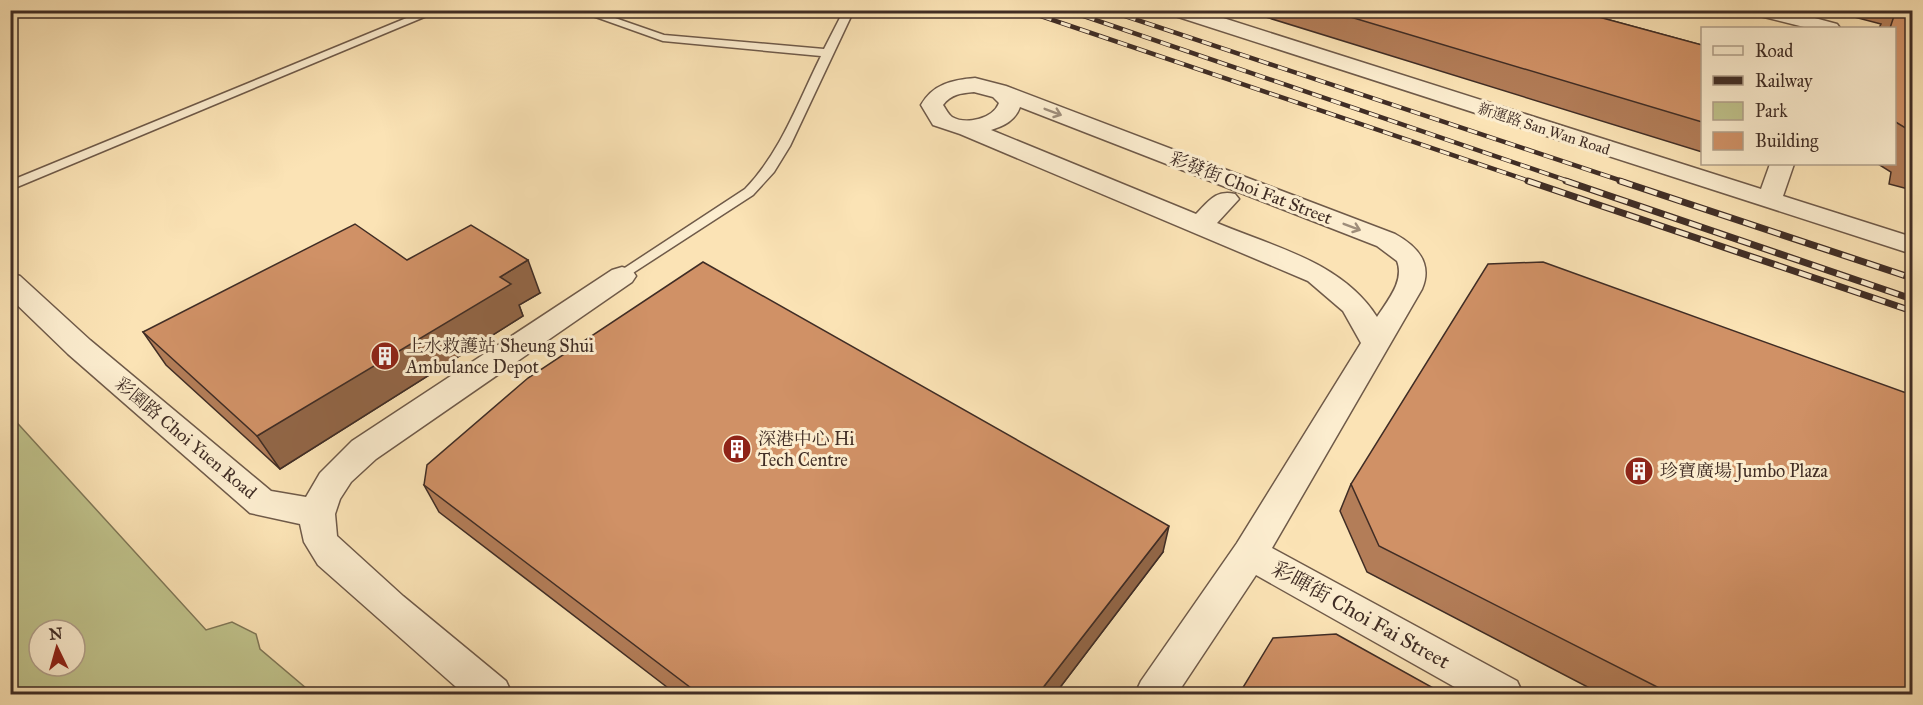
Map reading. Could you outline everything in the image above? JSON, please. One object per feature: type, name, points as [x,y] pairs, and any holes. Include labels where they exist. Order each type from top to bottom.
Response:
[{"type":"street","name":"新運路 San Wan Road","points":[[1176,10],[1912,246]]},
{"type":"street","points":[[1759,10],[1826,27]]},
{"type":"street","name":"彩發街 Choi Fat Street","points":[[1155,694],[1250,554],[1412,283],[1415,268],[1411,258],[1402,248],[1386,240],[998,91],[963,86],[951,88],[934,99],[933,112],[939,118],[1298,265],[1337,287],[1353,301],[1376,343]]},
{"type":"street","points":[[961,126],[987,125],[1006,116],[1010,110],[1010,103],[1006,96],[998,91]]},
{"type":"street","points":[[1769,201],[1782,165]]},
{"type":"street","points":[[1200,225],[1226,199]]},
{"type":"street","points":[[492,694],[450,656],[381,600],[323,546],[317,525],[317,513],[332,482],[351,460],[622,276]]},
{"type":"street","name":"彩園路 Choi Yuen Road","points":[[10,282],[79,347],[262,503],[317,513]]},
{"type":"street","name":"彩暉街 Choi Fai Street","points":[[1250,554],[1503,694]]},
{"type":"lane","points":[[10,186],[288,66],[436,10]]},
{"type":"lane","points":[[580,10],[663,38],[828,53]]},
{"type":"lane","points":[[622,276],[749,192],[767,175],[782,154],[849,10]]},
{"type":"green space","points":[[10,415],[206,630],[232,622],[256,634],[260,649],[313,694],[11,694]]},
{"type":"building","points":[[1327,10],[1573,10],[1701,45],[1701,122]]},
{"type":"building","points":[[1896,10],[1912,10],[1912,132],[1896,122],[1896,27],[1890,27]]},
{"type":"building","points":[[355,224],[407,260],[471,225],[528,260],[500,277],[511,284],[257,436],[143,332]]},
{"type":"building","name":"深港中心 Hi Tech Centre","points":[[703,262],[1169,526],[1038,694],[699,694],[424,485],[427,465],[528,378]]},
{"type":"building","name":"珍寶廣場 Jumbo Plaza","points":[[1543,262],[1912,395],[1912,694],[1671,694],[1379,546],[1351,484],[1488,264]]},
{"type":"building","points":[[1336,634],[1444,694],[1239,694],[1273,638]]},
{"type":"railway","points":[[1023,10],[1532,182]]},
{"type":"railway","points":[[1066,10],[1571,182]]},
{"type":"railway","points":[[1107,10],[1625,182]]},
{"type":"railway","points":[[1528,181],[1912,311]]},
{"type":"railway","points":[[1566,181],[1912,299]]},
{"type":"railway","points":[[1620,181],[1912,278]]},
{"type":"place","name":"上水救護站 Sheung Shui Ambulance Depot","points":[[385,356]]},
{"type":"place","name":"深港中心 Hi Tech Centre","points":[[737,449]]},
{"type":"place","name":"珍寶廣場 Jumbo Plaza","points":[[1639,471]]}]
